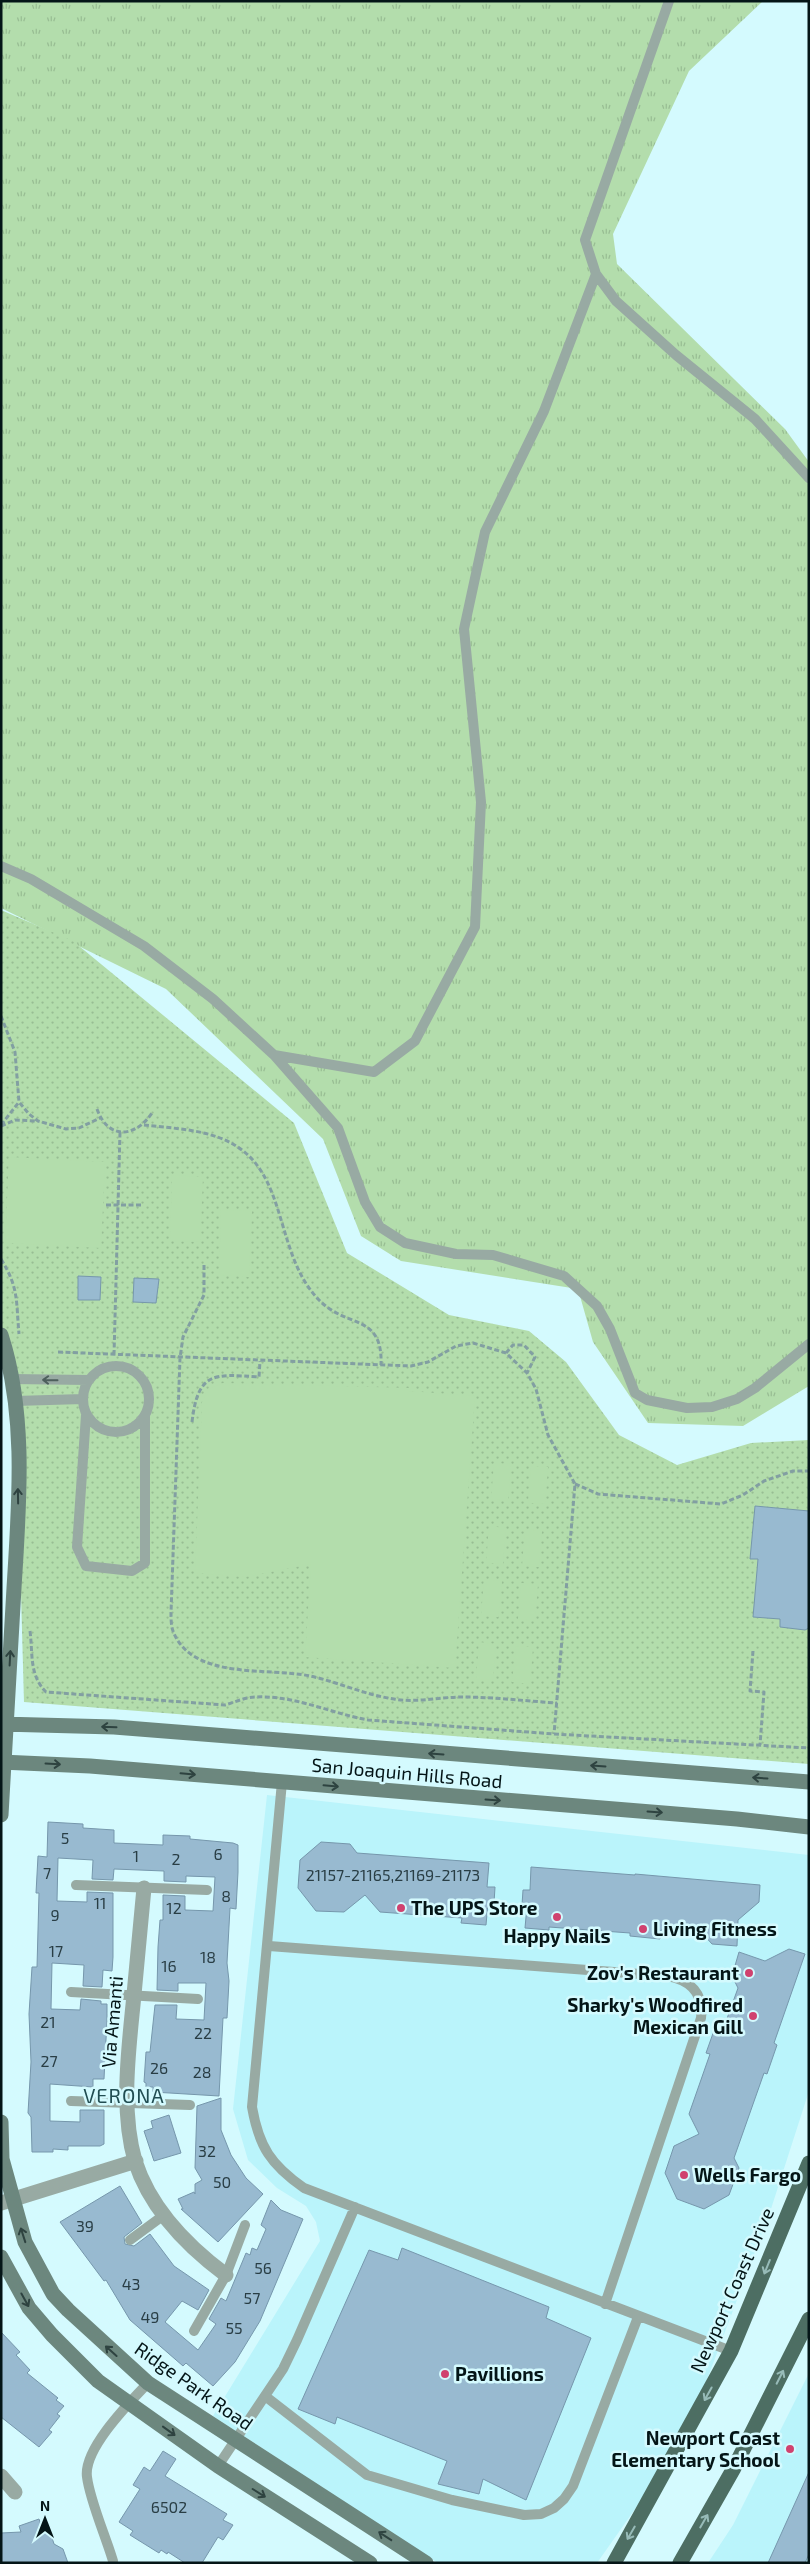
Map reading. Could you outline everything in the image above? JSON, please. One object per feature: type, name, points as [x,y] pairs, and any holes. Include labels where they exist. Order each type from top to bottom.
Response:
[{"type":"main road","name":"Newport Coast Drive","points":[[614,2563],[731,2351],[809,2163]]},
{"type":"main road","points":[[680,2563],[734,2468],[809,2319]]},
{"type":"street","points":[[1,1335],[15,1401],[19,1501],[4,1724],[1,1815]]},
{"type":"street","name":"San Joaquin Hills Road","points":[[4,1724],[114,1727],[809,1782]]},
{"type":"street","name":"San Joaquin Hills Road","points":[[3,1762],[90,1766],[737,1819],[809,1827]]},
{"type":"street","name":"Via Amanti","points":[[144,1888],[129,2047],[128,2103],[136,2161],[149,2190],[164,2215],[192,2249],[226,2275]]},
{"type":"street","name":"Ridge Park Road","points":[[1,2122],[6,2202],[53,2294],[112,2352],[148,2383],[426,2563]]},
{"type":"street","points":[[6,2202],[136,2161]]},
{"type":"street","points":[[1,2257],[29,2308],[52,2336],[98,2380],[218,2466],[370,2563]]},
{"type":"street","points":[[1,2476],[15,2492]]},
{"type":"lane","points":[[669,1],[585,240],[596,274],[616,301],[676,355],[755,418],[809,478]]},
{"type":"lane","points":[[274,1056],[374,1072],[416,1041],[474,927],[481,802],[464,629],[485,532],[544,411],[596,274]]},
{"type":"lane","points":[[1,866],[31,879],[144,946],[213,999],[274,1056],[338,1128],[365,1202],[380,1227],[404,1243],[456,1254],[493,1255],[564,1276],[597,1306],[610,1329],[635,1393],[647,1400],[687,1408],[712,1407],[737,1399],[755,1388],[809,1344]]},
{"type":"lane","points":[[110,1366],[122,1366],[134,1371],[144,1380],[149,1392],[149,1404],[145,1416],[145,1563],[132,1571],[86,1566],[77,1547],[86,1415],[83,1399],[89,1380],[98,1371],[110,1366]]},
{"type":"lane","points":[[11,1379],[89,1380]]},
{"type":"lane","points":[[15,1401],[83,1399]]},
{"type":"lane","points":[[86,1415],[95,1425],[108,1431],[122,1432],[135,1426],[145,1416]]},
{"type":"lane","points":[[282,1782],[252,2107],[255,2126],[270,2159],[285,2175],[304,2188],[731,2351]]},
{"type":"lane","points":[[76,1885],[207,1890]]},
{"type":"lane","points":[[268,1946],[667,1976],[679,1978],[694,1988],[701,1997],[701,2018],[605,2304]]},
{"type":"lane","points":[[72,1992],[198,1999]]},
{"type":"lane","points":[[72,2101],[190,2105]]},
{"type":"lane","points":[[218,2466],[234,2439],[266,2396],[297,2340],[355,2207]]},
{"type":"lane","points":[[130,2240],[164,2215]]},
{"type":"lane","points":[[194,2331],[226,2275],[245,2225]]},
{"type":"lane","points":[[266,2396],[367,2476],[452,2500],[524,2515],[541,2514],[554,2508],[564,2499],[573,2486],[638,2317]]},
{"type":"lane","points":[[113,2561],[86,2476],[93,2450],[130,2402],[148,2383]]},
{"type":"path","points":[[1,1016],[15,1052],[19,1102],[38,1121]]},
{"type":"path","points":[[1,1125],[19,1102]]},
{"type":"path","points":[[97,1109],[100,1118],[108,1126],[120,1132],[134,1131],[144,1125],[152,1113]]},
{"type":"path","points":[[1,1125],[15,1120],[38,1121],[66,1129],[79,1128],[100,1118]]},
{"type":"path","points":[[144,1125],[207,1134],[226,1140],[254,1162],[273,1193],[285,1239],[304,1278],[319,1300],[350,1321],[368,1327],[374,1332],[381,1352],[381,1365]]},
{"type":"path","points":[[114,1355],[120,1132]]},
{"type":"path","points":[[106,1205],[142,1206]]},
{"type":"path","points":[[204,1264],[204,1295],[183,1337],[180,1358],[171,1613],[173,1631],[182,1646],[213,1666],[234,1671],[264,1671],[312,1676],[367,1694],[396,1700],[462,1697],[556,1703]]},
{"type":"path","points":[[58,1352],[411,1366],[428,1362],[456,1346],[473,1343],[506,1353],[527,1373],[536,1389],[548,1435],[575,1484],[554,1734]]},
{"type":"path","points":[[506,1353],[514,1345],[524,1345],[531,1350],[535,1357],[527,1373]]},
{"type":"path","points":[[192,1422],[194,1401],[204,1384],[220,1375],[259,1377],[260,1361]]},
{"type":"path","points":[[575,1484],[598,1494],[721,1504],[743,1495],[764,1481],[793,1471],[809,1471]]},
{"type":"path","points":[[753,1651],[750,1691],[764,1692],[760,1745]]},
{"type":"path","points":[[36,1682],[46,1692],[226,1705],[253,1697],[287,1698],[341,1715],[368,1720],[554,1734],[809,1748]]},
{"type":"shaded area","points":[[267,1795],[809,1855],[809,2091],[770,2212],[685,2438],[597,2563],[438,2563],[213,2416],[320,2241],[316,2222],[306,2206],[277,2188],[248,2160],[233,2109]]},
{"type":"shaded area","name":"Newport Coast Elementary School","points":[[809,2373],[809,2563],[708,2563],[733,2525]]},
{"type":"green space","points":[[1,1],[763,1],[689,71],[613,234],[617,264],[785,429],[809,462],[809,1386],[743,1426],[648,1423],[593,1342],[578,1289],[401,1261],[361,1236],[323,1139],[166,989],[1,908]]},
{"type":"green space","points":[[1,910],[73,941],[294,1123],[347,1253],[449,1315],[529,1331],[566,1362],[619,1435],[677,1465],[751,1443],[809,1440],[809,1764],[24,1702],[15,1374],[1,1329]]},
{"type":"green space","points":[[9,1157],[105,1162],[101,1248],[5,1243]]},
{"type":"green space","points":[[172,1175],[203,1177],[200,1242],[170,1241]]},
{"type":"green space","points":[[221,1210],[252,1211],[249,1277],[219,1275]]},
{"type":"green space","points":[[223,1383],[409,1388],[409,1391],[475,1396],[455,1668],[305,1657],[311,1564],[245,1577],[195,1573],[202,1402],[208,1389]]},
{"type":"green space","points":[[494,1463],[511,1464],[508,1501],[491,1499]]},
{"type":"green space","points":[[531,1466],[548,1467],[545,1504],[528,1503]]},
{"type":"green space","points":[[489,1526],[506,1528],[503,1564],[486,1563]]},
{"type":"green space","points":[[525,1529],[542,1531],[539,1567],[522,1566]]},
{"type":"green space","points":[[484,1579],[502,1581],[498,1617],[481,1616]]},
{"type":"green space","points":[[521,1583],[538,1584],[535,1621],[518,1619]]},
{"type":"green space","points":[[479,1642],[496,1644],[493,1680],[476,1679]]},
{"type":"green space","points":[[516,1646],[533,1647],[530,1684],[512,1682]]},
{"type":"building","points":[[78,1276],[101,1277],[100,1300],[78,1300]]},
{"type":"building","points":[[134,1278],[159,1279],[156,1303],[133,1302]]},
{"type":"building","points":[[755,1506],[809,1511],[809,1628],[805,1630],[780,1627],[780,1619],[753,1617],[758,1559],[750,1559]]},
{"type":"building","points":[[48,1822],[83,1824],[83,1828],[114,1830],[114,1843],[163,1845],[163,1835],[190,1836],[190,1839],[233,1843],[238,1845],[238,1872],[236,1909],[230,1908],[227,2018],[223,2018],[219,2096],[153,2092],[153,2087],[146,2087],[144,2082],[146,2052],[150,2052],[155,2005],[177,2005],[176,2019],[204,2020],[206,1983],[178,1983],[178,1991],[157,1990],[158,1947],[160,1920],[163,1920],[163,1895],[185,1896],[185,1910],[213,1911],[215,1877],[186,1876],[186,1882],[164,1881],[164,1871],[114,1869],[113,1880],[92,1879],[93,1860],[58,1858],[57,1901],[87,1902],[87,1892],[113,1893],[113,1957],[112,1971],[103,1970],[102,1987],[83,1986],[84,1965],[52,1963],[51,2009],[80,2010],[81,1999],[101,2001],[101,2004],[107,2004],[107,2020],[104,2079],[93,2079],[93,2087],[50,2084],[50,2121],[80,2122],[80,2110],[104,2110],[104,2144],[100,2146],[68,2146],[68,2150],[53,2149],[53,2152],[32,2152],[31,2117],[28,2113],[31,2062],[29,2014],[32,1967],[37,1967],[39,1893],[36,1893],[38,1856],[47,1857]]},
{"type":"building","points":[[321,1842],[350,1844],[357,1853],[489,1863],[487,1887],[495,1887],[494,1903],[488,1902],[486,1925],[461,1923],[462,1918],[380,1912],[365,1895],[344,1912],[316,1911],[298,1888],[300,1860]]},
{"type":"building","points":[[531,1867],[760,1885],[759,1902],[738,1920],[737,1946],[712,1944],[702,1933],[661,1930],[660,1939],[630,1936],[630,1933],[549,1927],[549,1930],[525,1928],[527,1906],[522,1905],[523,1890],[530,1890]]},
{"type":"building","points":[[789,1949],[805,1954],[774,2043],[777,2045],[767,2074],[764,2073],[734,2158],[739,2168],[729,2195],[704,2209],[677,2199],[665,2173],[674,2146],[699,2134],[689,2114],[710,2054],[706,2053],[716,2025],[724,2027],[738,1988],[732,1976],[739,1952],[765,1961]]},
{"type":"building","points":[[221,2098],[221,2130],[231,2155],[246,2178],[263,2194],[218,2242],[181,2209],[183,2209],[178,2199],[194,2192],[195,2194],[195,2184],[202,2180],[195,2168],[197,2106]]},
{"type":"building","points":[[169,2115],[181,2153],[154,2161],[144,2131],[153,2128],[151,2121]]},
{"type":"building","points":[[120,2186],[142,2223],[124,2237],[125,2244],[134,2246],[150,2234],[174,2266],[209,2290],[198,2310],[182,2301],[165,2322],[198,2350],[216,2324],[209,2319],[221,2298],[226,2301],[246,2253],[250,2255],[252,2248],[257,2250],[266,2229],[261,2225],[271,2200],[281,2210],[303,2219],[260,2321],[235,2362],[213,2386],[186,2363],[183,2366],[130,2320],[106,2280],[104,2281],[60,2222]]},
{"type":"building","name":"Pavillions","points":[[402,2248],[549,2307],[546,2318],[591,2338],[526,2500],[483,2479],[479,2494],[438,2484],[447,2461],[337,2417],[335,2424],[298,2409],[369,2250],[398,2260]]},
{"type":"building","points":[[1,2332],[20,2352],[16,2355],[30,2370],[27,2373],[58,2398],[56,2400],[64,2406],[57,2414],[60,2416],[49,2430],[52,2432],[39,2447],[1,2417]]},
{"type":"building","points":[[163,2451],[176,2459],[165,2476],[227,2514],[223,2520],[233,2525],[223,2540],[218,2537],[202,2563],[185,2563],[168,2552],[167,2554],[161,2550],[159,2553],[130,2535],[133,2531],[119,2522],[140,2489],[133,2485],[144,2467],[150,2471]]},
{"type":"building","points":[[809,2472],[809,2554],[805,2563],[768,2563]]},
{"type":"building","points":[[39,2519],[43,2531],[50,2531],[54,2544],[63,2549],[68,2563],[1,2563],[1,2533],[21,2532],[19,2526]]},
{"type":"place","name":"The UPS Store","points":[[401,1908]]},
{"type":"place","name":"Happy Nails","points":[[557,1917]]},
{"type":"place","name":"Living Fitness","points":[[643,1929]]},
{"type":"place","name":"Zov's Restaurant","points":[[749,1973]]},
{"type":"place","name":"Sharky's Woodfired Mexican Gill","points":[[753,2016]]},
{"type":"place","name":"Wells Fargo","points":[[684,2175]]},
{"type":"place","name":"Pavillions","points":[[445,2374]]},
{"type":"place","name":"Newport Coast Elementary School","points":[[790,2449]]},
{"type":"district","name":"VERONA","points":[[124,2096]]}]
